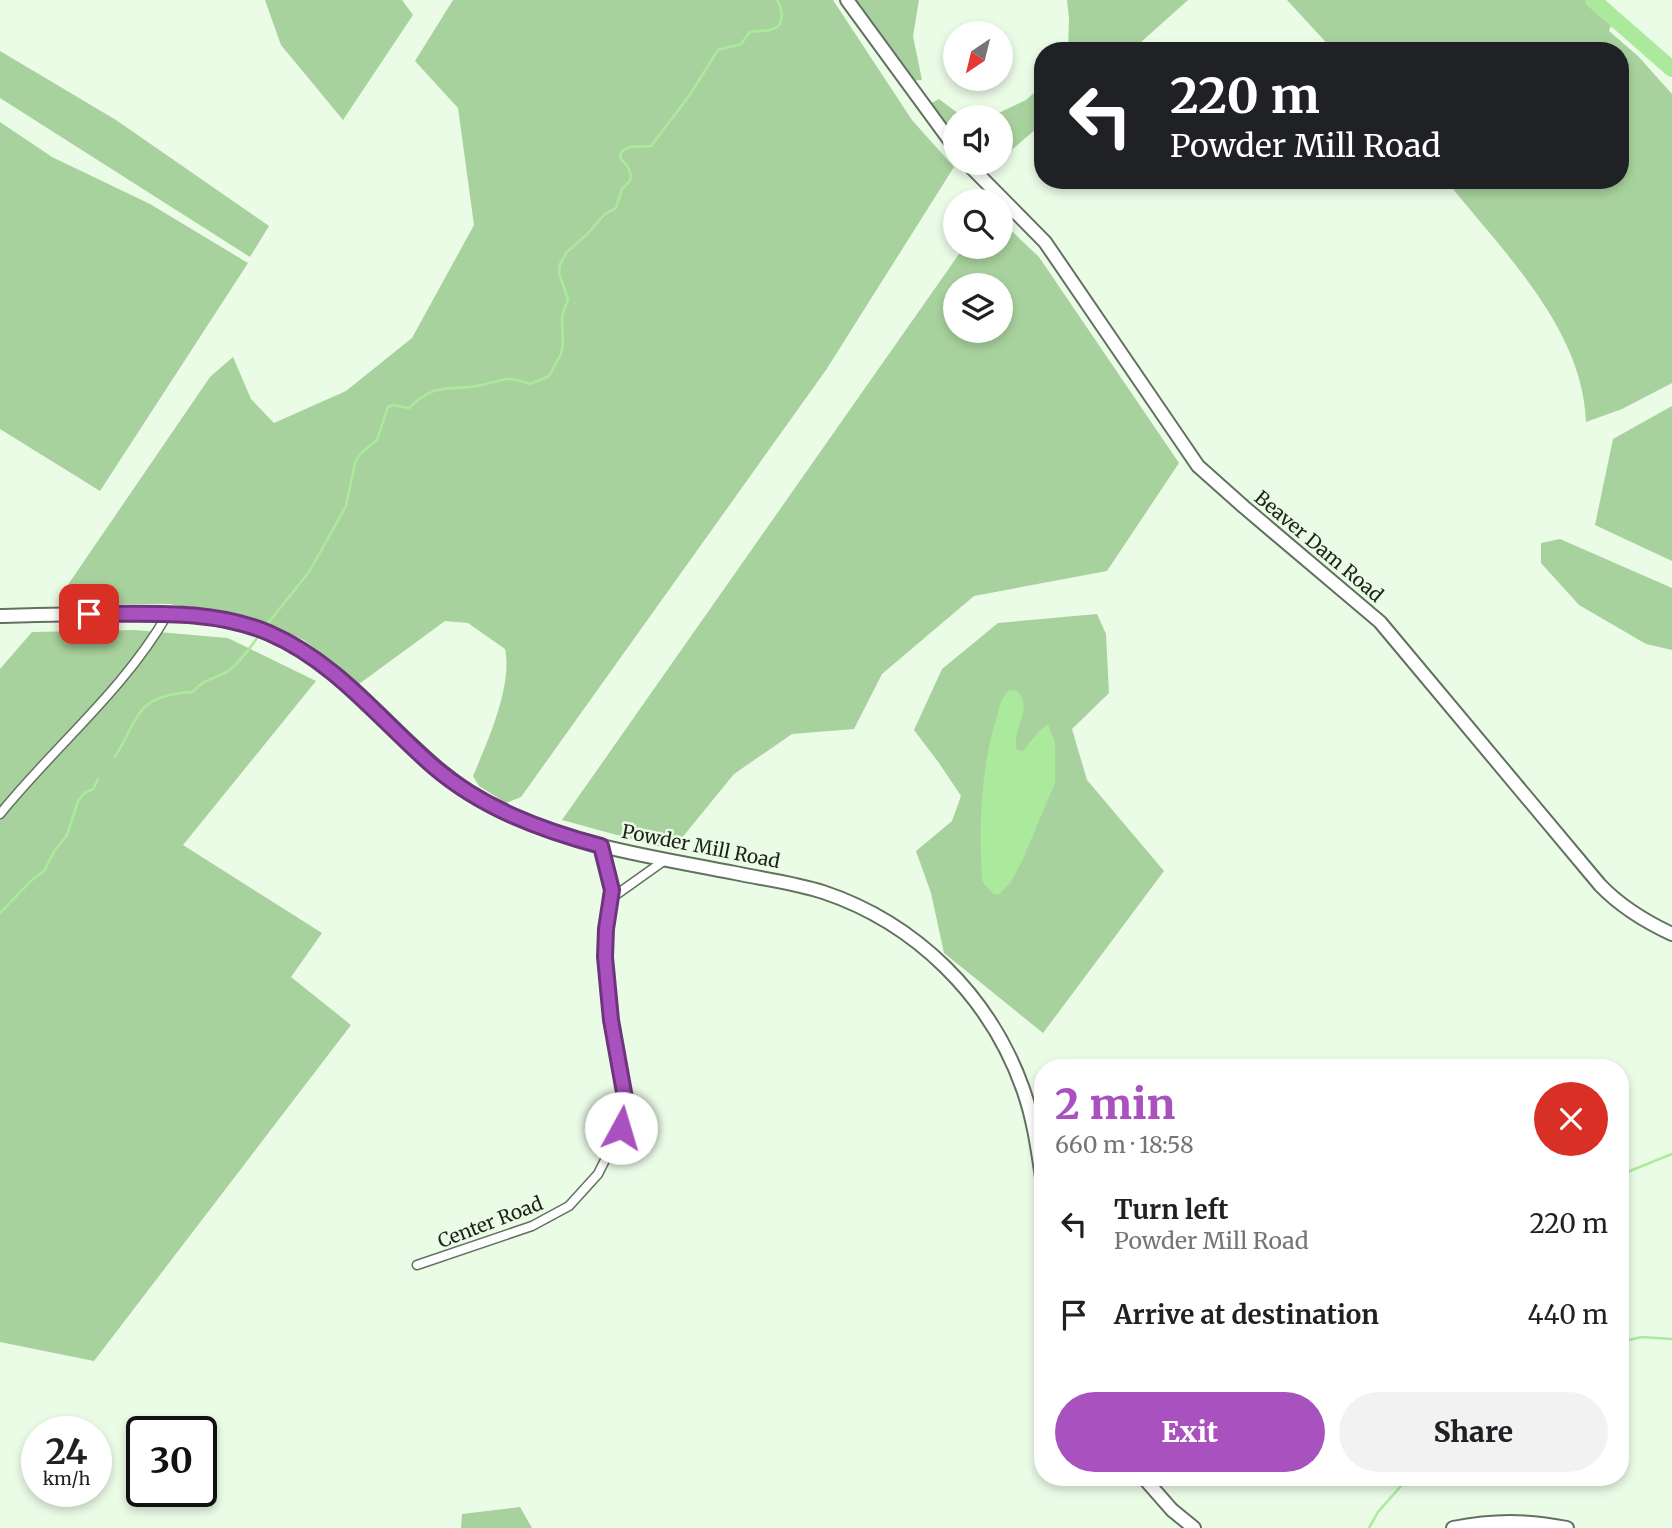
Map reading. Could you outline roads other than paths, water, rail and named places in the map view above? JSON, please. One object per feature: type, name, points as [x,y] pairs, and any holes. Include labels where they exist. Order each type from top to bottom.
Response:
[{"type":"main road","points":[[847,0],[943,131]]},
{"type":"main road","name":"Beaver Dam Road","points":[[979,175],[1051,250],[1198,466],[1380,622],[1600,885],[1630,912],[1672,934]]},
{"type":"main road","name":"Powder Mill Road","points":[[0,616],[167,615],[216,618],[256,628],[289,643],[329,669],[435,768],[492,807],[601,846],[822,892],[879,916],[921,944],[972,996],[1009,1055],[1024,1091],[1034,1126]]},
{"type":"main road","points":[[1151,1486],[1171,1510],[1194,1528]]},
{"type":"main road","points":[[1453,1528],[1502,1521],[1538,1522],[1567,1528]]},
{"type":"street","points":[[0,814],[134,665],[167,615]]},
{"type":"street","name":"Center Road","points":[[417,1265],[533,1226],[553,1216],[583,1194],[610,1153],[625,1114],[625,1098],[606,978],[606,929],[613,897],[601,846]]},
{"type":"street","points":[[613,897],[667,859]]},
{"type":"waterway","points":[[264,628],[309,572],[346,506],[355,463],[360,454],[377,440],[388,407],[393,405],[409,408],[433,391],[485,385],[507,379],[530,384],[549,376],[561,354],[562,316],[568,299],[559,273],[560,264],[567,252],[605,214],[616,208],[622,189],[631,176],[620,154],[630,147],[651,146],[689,96],[718,50],[741,44],[750,32],[777,27],[782,16],[777,0]]},
{"type":"waterway","points":[[1593,0],[1672,69]]},
{"type":"waterway","points":[[115,757],[136,719],[150,703],[174,694],[193,692],[202,684],[226,673],[260,634]]},
{"type":"waterway","points":[[0,913],[44,871],[67,835],[78,801],[84,793],[93,789],[98,779]]},
{"type":"waterway","points":[[1629,1171],[1672,1154]]},
{"type":"waterway","points":[[1629,1340],[1642,1337],[1672,1339]]},
{"type":"waterway","points":[[1369,1528],[1378,1512],[1401,1486]]}]
